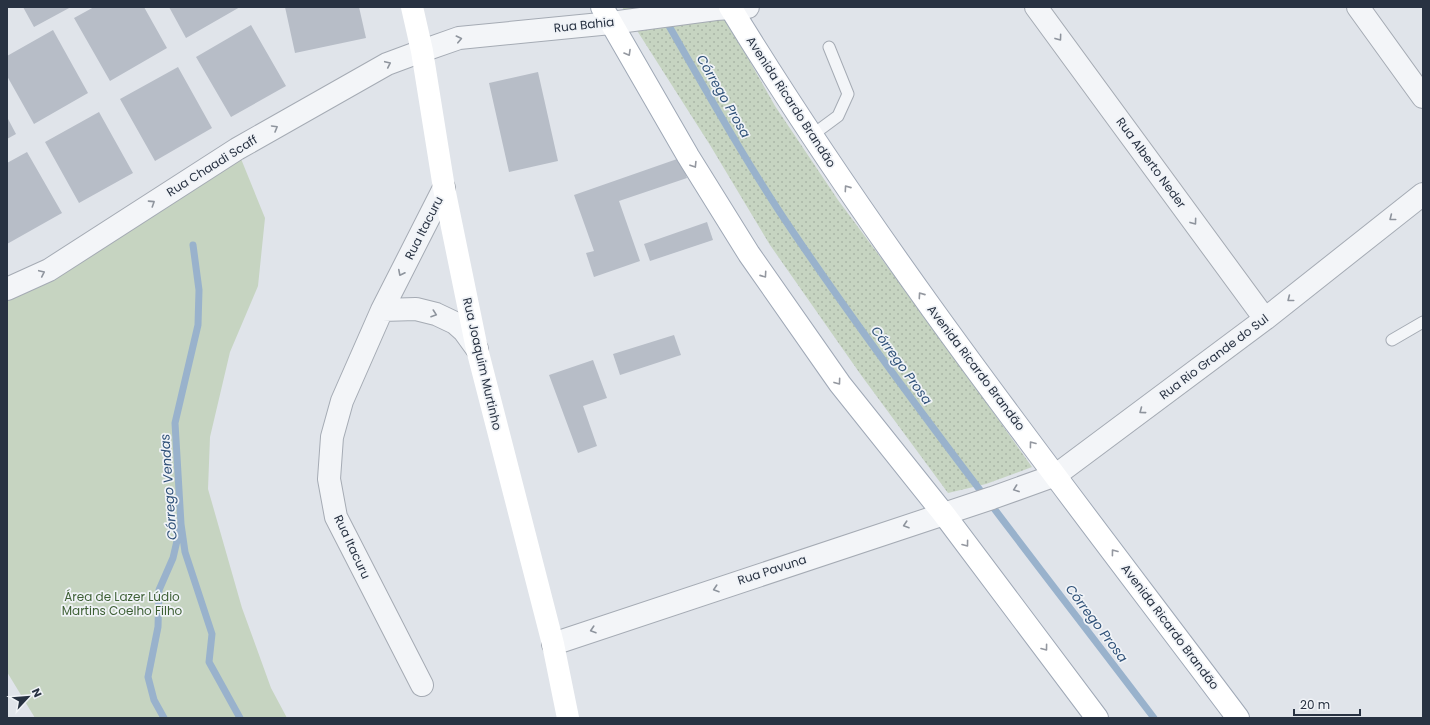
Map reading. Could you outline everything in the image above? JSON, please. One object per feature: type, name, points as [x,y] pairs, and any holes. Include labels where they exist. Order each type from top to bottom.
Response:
[{"type":"main road","name":"Rua Joaquim Murtinho","points":[[412,7],[422,51],[444,188],[477,349],[553,644],[568,718]]},
{"type":"main road","name":"Avenida Ricardo Brandão","points":[[731,8],[811,136],[1048,477],[1238,718]]},
{"type":"main road","points":[[606,15],[688,156],[749,254],[840,384],[943,513],[1097,718]]},
{"type":"street","name":"Rua Alberto Neder","points":[[1036,7],[1265,319]]},
{"type":"street","points":[[1358,7],[1423,97]]},
{"type":"street","name":"Rua Bahia","points":[[422,51],[459,38],[606,15],[635,18],[731,8]]},
{"type":"street","name":"Rua Chaadi Scaff","points":[[7,289],[49,270],[237,149],[387,64],[422,51]]},
{"type":"street","name":"Rua Itacuru","points":[[422,685],[336,518],[329,479],[332,437],[342,401],[382,310],[444,188]]},
{"type":"street","name":"Rua Rio Grande do Sul","points":[[992,498],[1048,477],[1265,319],[1423,194]]},
{"type":"street","points":[[382,310],[416,309],[436,314],[455,323],[464,331],[477,349]]},
{"type":"street","name":"Rua Pavuna","points":[[553,644],[943,513],[992,498]]},
{"type":"lane","points":[[811,136],[838,116],[848,94],[829,47]]},
{"type":"lane","points":[[1392,340],[1423,322]]},
{"type":"green space","points":[[622,7],[719,7],[775,106],[838,200],[939,336],[1032,467],[986,484],[948,493],[861,375],[770,245],[710,145]]},
{"type":"green space","name":"Área de Lazer Lúdio Martins Coelho Filho","points":[[237,149],[265,218],[258,286],[230,352],[210,437],[208,489],[242,608],[271,688],[287,718],[35,718],[7,672],[7,289]]},
{"type":"building","points":[[23,7],[71,7],[34,27]]},
{"type":"building","points":[[94,7],[144,7],[167,48],[110,81],[74,18]]},
{"type":"building","points":[[169,7],[240,7],[186,38]]},
{"type":"building","points":[[285,7],[359,7],[366,38],[295,53]]},
{"type":"building","points":[[251,25],[286,86],[231,117],[196,57]]},
{"type":"building","points":[[53,30],[88,93],[34,124],[7,76],[7,56]]},
{"type":"building","points":[[178,67],[212,128],[155,161],[120,99]]},
{"type":"building","points":[[538,72],[558,161],[509,172],[489,83]]},
{"type":"building","points":[[99,112],[133,173],[79,203],[45,142]]},
{"type":"building","points":[[7,117],[16,134],[7,139]]},
{"type":"building","points":[[27,152],[62,213],[7,244],[7,163]]},
{"type":"building","points":[[680,158],[687,178],[619,201],[640,261],[594,277],[586,253],[594,251],[574,195]]},
{"type":"building","points":[[707,222],[713,240],[650,261],[644,244]]},
{"type":"building","points":[[674,335],[681,355],[620,375],[613,354]]},
{"type":"building","points":[[593,360],[607,398],[583,406],[597,446],[578,453],[549,375]]},
{"type":"waterway","name":"Córrego Prosa","points":[[665,19],[758,177],[834,292],[969,476],[1154,718]]},
{"type":"waterway","name":"Córrego Vendas","points":[[193,245],[199,290],[198,325],[175,423],[181,524],[185,552],[212,634],[209,662],[240,718]]},
{"type":"waterway","points":[[164,718],[154,700],[148,677],[158,627],[159,590],[173,558],[180,528]]}]
